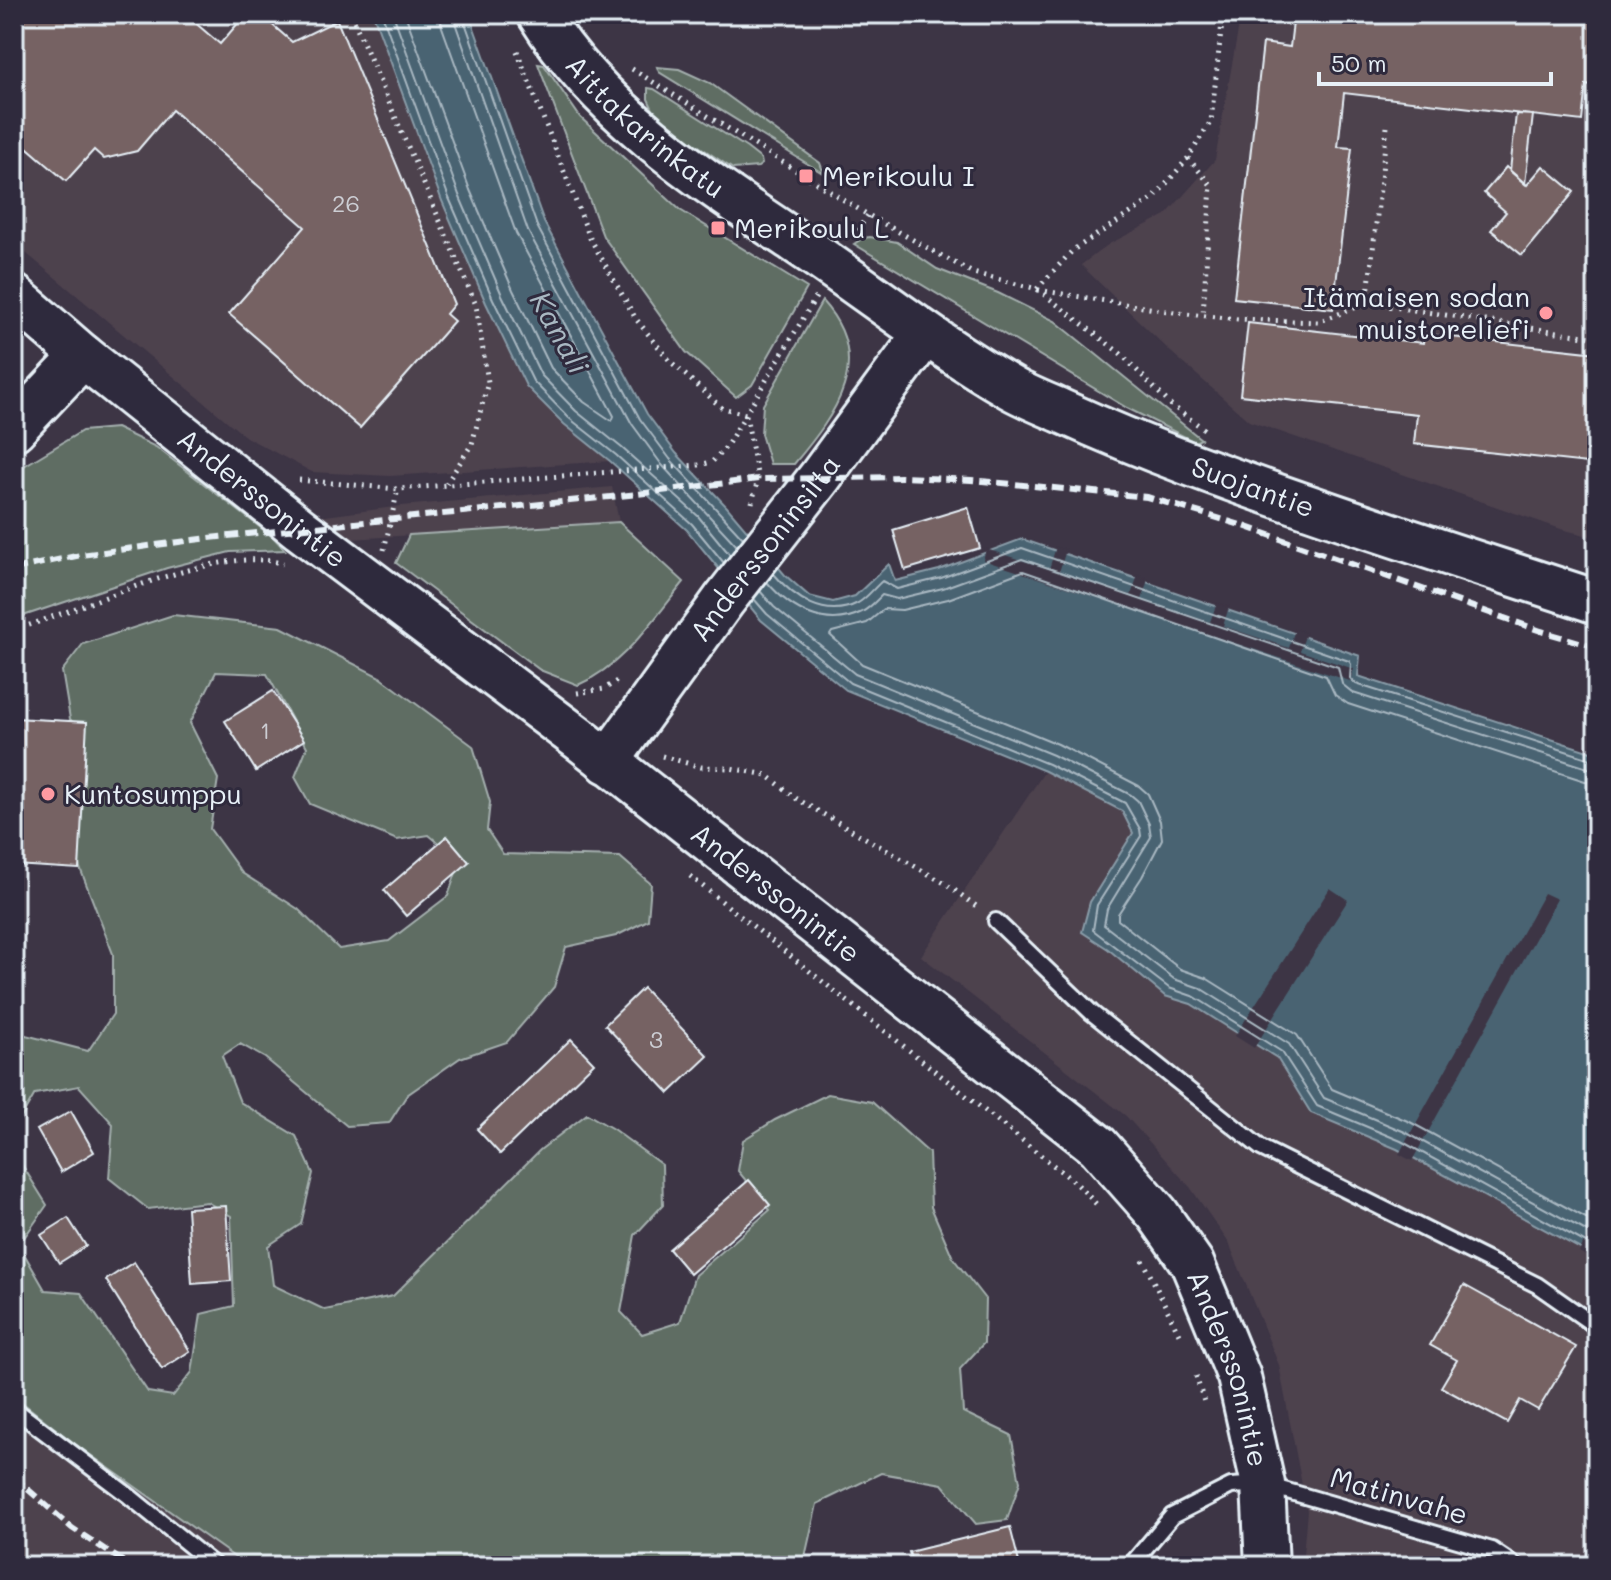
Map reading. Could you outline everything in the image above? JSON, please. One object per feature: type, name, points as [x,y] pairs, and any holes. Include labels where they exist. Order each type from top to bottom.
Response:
[{"type":"main road","name":"Aittakarinkatu","points":[[539,14],[552,35],[602,94],[645,135],[925,334]]},
{"type":"main road","name":"Anderssonintie","points":[[14,296],[83,356],[308,535],[613,753],[1098,1146],[1157,1213],[1192,1263],[1239,1377],[1263,1484],[1267,1566]]},
{"type":"main road","name":"Anderssoninsilta","points":[[613,753],[724,600],[760,526],[820,477],[925,334]]},
{"type":"main road","name":"Suojantie","points":[[925,334],[1013,389],[1123,439],[1242,484],[1597,602]]},
{"type":"main road","points":[[14,429],[83,356]]},
{"type":"lane","points":[[996,921],[1092,1013],[1261,1148],[1537,1285],[1597,1327]]},
{"type":"lane","points":[[14,1409],[215,1566]]},
{"type":"lane","points":[[1130,1566],[1172,1516],[1231,1486],[1263,1484]]},
{"type":"lane","name":"Matinvahe","points":[[1263,1484],[1492,1550],[1516,1566]]},
{"type":"path","points":[[351,14],[476,305],[488,382],[472,444],[446,484]]},
{"type":"path","points":[[1037,289],[1073,250],[1154,198],[1188,158],[1211,121],[1223,14]]},
{"type":"path","points":[[516,48],[590,238],[636,319],[670,361],[722,408],[746,414]]},
{"type":"path","points":[[622,61],[868,215],[973,273],[1037,289],[1239,319],[1318,322],[1367,303],[1597,338]]},
{"type":"path","points":[[1367,303],[1387,127]]},
{"type":"path","points":[[1188,158],[1211,185],[1203,315]]},
{"type":"path","points":[[368,578],[382,557],[398,489],[610,474],[712,462],[726,447],[833,267],[868,215]]},
{"type":"path","points":[[1037,289],[1120,353],[1171,405],[1206,430]]},
{"type":"path","points":[[746,414],[758,479],[760,526]]},
{"type":"path","points":[[14,630],[193,568],[236,559],[273,560],[286,565]]},
{"type":"path","points":[[571,694],[604,689],[629,672]]},
{"type":"path","points":[[613,753],[767,775],[797,799],[946,884],[996,921]]},
{"type":"path","points":[[684,871],[1077,1184],[1105,1213]]},
{"type":"path","points":[[1140,1255],[1184,1345]]},
{"type":"path","points":[[1195,1372],[1208,1415]]},
{"type":"shaded area","points":[[14,14],[373,14],[442,201],[526,386],[564,424],[610,461],[390,476],[312,472],[246,437],[14,243]]},
{"type":"shaded area","points":[[1241,14],[1597,14],[1597,538],[1561,529],[1249,421],[1171,352],[1081,265],[1109,244],[1166,215],[1215,160]]},
{"type":"shaded area","points":[[612,487],[619,522],[240,546],[257,525],[402,506]]},
{"type":"shaded area","points":[[1045,771],[1122,811],[1133,833],[1082,932],[1108,949],[1165,996],[1191,1004],[1277,1058],[1311,1113],[1397,1149],[1597,1258],[1597,1566],[1302,1566],[1307,1511],[1279,1365],[1229,1243],[1190,1187],[1126,1116],[921,956]]},
{"type":"shaded area","points":[[14,1396],[75,1444],[247,1566],[14,1566]]},
{"type":"green space","points":[[538,64],[544,65],[580,117],[680,210],[807,288],[752,385],[736,397],[686,352],[603,236]]},
{"type":"green space","points":[[657,67],[679,69],[710,83],[820,163],[824,174],[659,72]]},
{"type":"green space","points":[[648,88],[747,148],[761,159],[762,164],[733,169],[657,118],[648,99]]},
{"type":"green space","points":[[870,237],[897,242],[937,269],[998,293],[1055,321],[1201,439],[1195,442],[1127,408],[854,244]]},
{"type":"green space","points":[[822,301],[838,323],[846,344],[848,365],[844,386],[824,426],[794,464],[770,464],[761,434],[763,405]]},
{"type":"green space","points":[[116,428],[156,447],[274,538],[285,550],[230,552],[167,568],[14,619],[14,472],[82,431]]},
{"type":"green space","points":[[619,522],[684,582],[624,654],[578,685],[540,670],[396,563],[409,535]]},
{"type":"green space","points":[[173,615],[281,627],[380,677],[473,746],[490,802],[487,830],[503,854],[620,857],[651,884],[648,920],[616,936],[566,947],[554,987],[507,1042],[460,1058],[407,1095],[389,1123],[347,1126],[265,1058],[240,1044],[222,1056],[240,1102],[296,1136],[313,1173],[301,1224],[268,1246],[273,1285],[325,1310],[393,1296],[540,1150],[587,1114],[662,1165],[663,1205],[635,1235],[621,1312],[642,1334],[680,1322],[695,1275],[770,1210],[738,1171],[743,1140],[828,1094],[872,1102],[929,1153],[931,1207],[953,1258],[985,1299],[984,1343],[960,1369],[963,1412],[1011,1435],[1020,1482],[1007,1520],[976,1524],[942,1484],[881,1473],[817,1504],[803,1566],[247,1566],[75,1444],[14,1396],[14,1152],[47,1205],[19,1245],[45,1290],[81,1293],[148,1392],[173,1396],[192,1372],[201,1314],[234,1306],[231,1216],[207,1202],[148,1209],[109,1178],[113,1124],[79,1086],[35,1094],[14,1130],[14,1032],[88,1051],[113,1014],[113,954],[77,860],[84,735],[70,719],[62,671],[83,644]],"holes":[[[216,672],[267,674],[307,747],[295,777],[310,804],[397,840],[429,835],[460,861],[448,896],[389,941],[339,949],[298,909],[242,873],[210,829],[218,779],[190,723]]]},
{"type":"water","name":"Kanali","points":[[373,14],[469,14],[544,222],[647,414],[676,453],[785,575],[809,596],[833,602],[855,596],[889,564],[895,581],[939,570],[1022,539],[1360,656],[1358,676],[1597,754],[1597,1258],[1397,1149],[1311,1113],[1277,1058],[1191,1004],[1165,996],[1108,949],[1082,932],[1090,902],[1133,833],[1122,811],[1045,771],[846,690],[761,620],[687,530],[564,424],[526,386],[442,201]]},
{"type":"pier","points":[[1056,547],[1066,550],[1059,572],[1131,595],[1138,575],[1148,579],[1142,600],[1210,622],[1217,603],[1229,607],[1223,626],[1289,648],[1295,629],[1306,633],[1300,651],[1354,669],[1350,681],[983,560],[986,549],[1049,569]]},
{"type":"pier","points":[[1330,888],[1348,900],[1254,1048],[1235,1036]]},
{"type":"pier","points":[[1544,893],[1557,899],[1412,1161],[1399,1154]]},
{"type":"pier","points":[[1597,1217],[1597,1262],[1579,1252]]},
{"type":"building","points":[[14,14],[185,14],[220,44],[246,14],[260,14],[292,42],[337,20],[454,304],[446,314],[454,321],[360,428],[229,314],[305,227],[172,110],[137,151],[104,159],[94,150],[66,181],[14,136]]},
{"type":"building","points":[[1294,14],[1557,14],[1597,19],[1597,87],[1586,85],[1582,121],[1344,93],[1338,147],[1352,148],[1333,309],[1234,298],[1263,43],[1290,47]]},
{"type":"building","points":[[1516,114],[1533,115],[1525,184],[1510,171]]},
{"type":"building","points":[[1543,166],[1574,192],[1522,255],[1491,230],[1506,212],[1484,193],[1506,167],[1527,185]]},
{"type":"building","points":[[1248,323],[1423,343],[1424,334],[1597,353],[1587,463],[1414,444],[1417,414],[1240,395]]},
{"type":"building","points":[[968,507],[980,548],[905,570],[893,530]]},
{"type":"building","points":[[273,691],[304,740],[256,771],[225,721]]},
{"type":"building","name":"Kuntosumppu","points":[[14,718],[87,722],[79,869],[14,865]]},
{"type":"building","points":[[447,836],[469,862],[406,916],[384,890]]},
{"type":"building","points":[[643,988],[708,1056],[669,1093],[605,1025]]},
{"type":"building","points":[[571,1039],[594,1063],[500,1154],[477,1129]]},
{"type":"building","points":[[71,1111],[94,1152],[61,1172],[37,1130]]},
{"type":"building","points":[[749,1180],[770,1205],[690,1274],[669,1249]]},
{"type":"building","points":[[226,1206],[231,1281],[192,1284],[187,1208]]},
{"type":"building","points":[[68,1218],[86,1246],[59,1263],[41,1235]]},
{"type":"building","points":[[134,1262],[190,1351],[162,1369],[106,1280]]},
{"type":"building","points":[[1464,1285],[1576,1347],[1538,1410],[1520,1400],[1507,1423],[1441,1387],[1457,1360],[1430,1345]]},
{"type":"building","points":[[1010,1527],[1020,1566],[913,1566],[909,1552]]},
{"type":"railway","points":[[14,569],[81,555],[209,538],[758,479],[901,477],[971,480],[1147,497],[1241,525],[1541,631],[1597,647]]},
{"type":"railway","points":[[14,1477],[72,1528],[130,1566]]},
{"type":"place","name":"Merikoulu I","points":[[806,176]]},
{"type":"place","name":"Merikoulu L","points":[[718,228]]},
{"type":"place","name":"Itämaisen sodan muistoreliefi","points":[[1546,313]]},
{"type":"place","name":"Kuntosumppu","points":[[48,794]]}]
